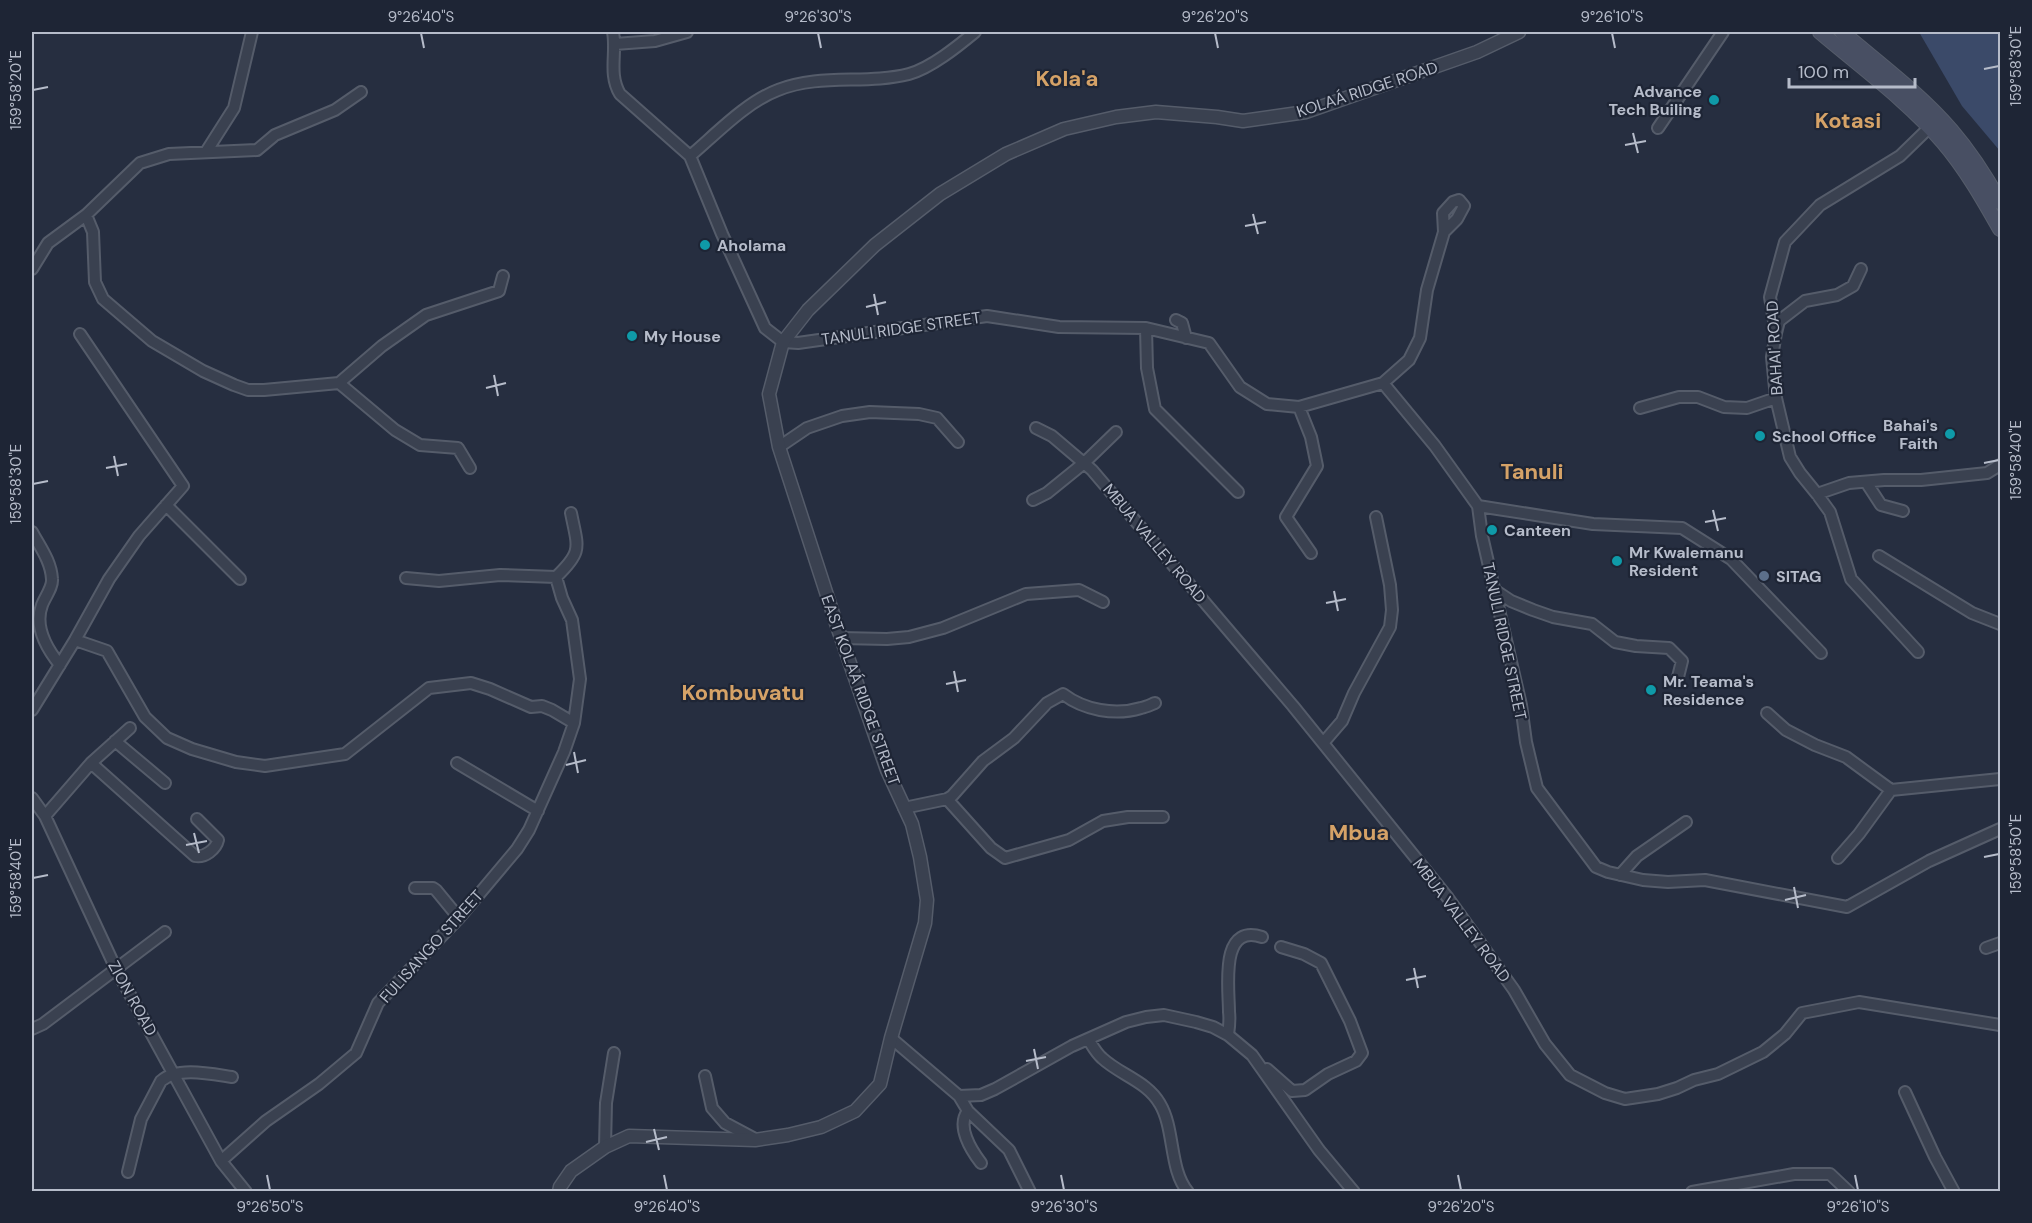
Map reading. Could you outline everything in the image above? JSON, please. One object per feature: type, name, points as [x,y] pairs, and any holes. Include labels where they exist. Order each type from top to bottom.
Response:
[{"type":"main road","points":[[1820,32],[1934,123],[2001,229]]},
{"type":"main road","points":[[1842,32],[1973,159],[2001,202]]},
{"type":"street","points":[[206,152],[234,108],[252,32]]},
{"type":"street","points":[[613,32],[615,44],[612,60],[615,85],[620,94],[690,156],[749,297],[765,328],[783,342]]},
{"type":"street","points":[[615,44],[655,41],[687,32]]},
{"type":"street","points":[[690,156],[755,102],[777,90],[806,81],[882,78],[911,73],[950,52],[975,32]]},
{"type":"street","name":"KOLAÁ RIDGE ROAD","points":[[783,342],[808,310],[875,245],[940,194],[1006,154],[1055,134],[1116,117],[1156,112],[1243,121],[1306,112],[1477,52],[1519,32]]},
{"type":"street","points":[[1658,128],[1723,32]]},
{"type":"street","points":[[32,268],[48,243],[86,215],[140,163],[168,154],[257,150],[275,135],[335,110],[361,92]]},
{"type":"street","name":"BAHAI' ROAD","points":[[1918,652],[1851,579],[1832,518],[1818,494],[1790,457],[1776,398],[1772,357],[1776,333],[1770,297],[1785,242],[1820,205],[1900,156],[1934,123]]},
{"type":"street","points":[[86,215],[93,232],[95,282],[103,299],[152,341],[203,371],[248,390],[339,383],[382,346],[426,315],[499,291],[503,276]]},
{"type":"street","points":[[1383,383],[1409,360],[1420,338],[1427,290],[1444,232]]},
{"type":"street","points":[[1776,333],[1779,321],[1805,301],[1837,295],[1853,286],[1861,269]]},
{"type":"street","name":"TANULI RIDGE STREET","points":[[783,342],[798,342],[987,316],[1059,327],[1146,328],[1209,343],[1239,387],[1267,404],[1299,407],[1383,383],[1442,455],[1478,506],[1482,536],[1538,788],[1596,867],[1644,880],[1668,882],[1705,880],[1847,907],[1929,861],[2001,829]]},
{"type":"street","points":[[1176,320],[1182,323],[1186,338]]},
{"type":"street","points":[[1146,328],[1147,368],[1155,409],[1238,492]]},
{"type":"street","points":[[32,710],[109,579],[139,536],[183,486],[80,334]]},
{"type":"street","name":"EAST KOLAÁ RIDGE STREET","points":[[559,1191],[571,1171],[605,1147],[629,1136],[756,1140],[821,1127],[855,1111],[880,1084],[925,923],[927,900],[912,824],[887,770],[778,447],[769,394],[783,342]]},
{"type":"street","points":[[339,383],[395,430],[420,445],[458,448],[470,468]]},
{"type":"street","points":[[1640,408],[1679,397],[1698,397],[1724,407],[1747,408],[1776,398]]},
{"type":"street","points":[[1299,407],[1311,437],[1317,466],[1286,517],[1311,553]]},
{"type":"street","points":[[778,447],[807,428],[842,416],[870,412],[919,414],[937,418],[958,442]]},
{"type":"street","name":"MBUA VALLEY ROAD","points":[[1036,428],[1052,436],[1092,470],[1278,687],[1448,898],[1514,990],[1552,1052],[1570,1075],[1605,1093],[1625,1099],[1658,1094],[1694,1080],[1718,1074],[1762,1052],[1785,1034],[1802,1013],[1859,1002],[2001,1025]]},
{"type":"street","points":[[1033,500],[1047,493],[1084,463],[1116,432]]},
{"type":"street","points":[[1818,494],[1849,483],[1921,480],[1987,473],[2001,465]]},
{"type":"street","points":[[1866,482],[1881,505],[1903,511]]},
{"type":"street","points":[[166,505],[240,579]]},
{"type":"street","points":[[1478,506],[1593,524],[1682,528],[1731,559],[1821,653]]},
{"type":"street","points":[[406,578],[439,581],[500,575],[556,577],[570,564],[576,554],[571,513]]},
{"type":"street","points":[[1323,743],[1342,722],[1354,693],[1390,627],[1392,610],[1390,585],[1376,517]]},
{"type":"street","points":[[32,532],[48,560],[53,581],[40,607],[40,628],[50,652],[60,665]]},
{"type":"street","points":[[1879,556],[1972,613],[2001,624]]},
{"type":"street","name":"FULISANGO STREET","points":[[221,1161],[266,1121],[319,1084],[356,1053],[378,1003],[459,918],[488,881],[518,849],[564,752],[574,723],[580,679],[577,649],[572,620],[556,577]]},
{"type":"street","points":[[1494,589],[1512,601],[1543,614],[1593,624],[1615,642],[1669,648],[1682,661],[1677,681]]},
{"type":"street","points":[[841,638],[909,637],[943,628],[1026,594],[1079,590],[1103,602]]},
{"type":"street","points":[[75,640],[107,651],[145,717],[167,738],[192,749],[236,762],[265,766],[345,754],[429,687],[471,683],[531,707],[542,706],[563,714],[574,723]]},
{"type":"street","points":[[904,808],[952,796],[983,761],[1014,738],[1047,703],[1063,694],[1076,704],[1098,710],[1140,709],[1155,704]]},
{"type":"street","points":[[1767,713],[1786,730],[1845,757],[1891,790],[2001,779]]},
{"type":"street","points":[[45,816],[91,763],[130,728]]},
{"type":"street","points":[[115,741],[165,783]]},
{"type":"street","points":[[91,763],[195,856],[200,857],[205,856],[218,840],[197,819]]},
{"type":"street","points":[[457,763],[538,810]]},
{"type":"street","points":[[1838,858],[1859,834],[1891,790]]},
{"type":"street","name":"ZION ROAD","points":[[32,798],[45,816],[116,969],[221,1161],[246,1191]]},
{"type":"street","points":[[947,799],[991,848],[1005,858],[1069,840],[1103,821],[1128,817],[1162,817]]},
{"type":"street","points":[[1620,875],[1637,856],[1686,822]]},
{"type":"street","points":[[415,888],[436,890],[459,918]]},
{"type":"street","points":[[32,1029],[43,1024],[165,932]]},
{"type":"street","points":[[1228,1035],[1228,966],[1232,949],[1240,938],[1251,934],[1262,937]]},
{"type":"street","points":[[1986,948],[2001,943]]},
{"type":"street","points":[[959,1096],[981,1095],[995,1089],[1088,1039],[1126,1022],[1164,1015],[1213,1027],[1228,1035],[1292,1091],[1305,1090],[1328,1074],[1356,1061],[1362,1053],[1350,1021],[1321,963],[1304,954],[1281,947]]},
{"type":"street","points":[[891,1038],[959,1096],[968,1111],[1010,1150],[1030,1191]]},
{"type":"street","points":[[1088,1039],[1101,1058],[1150,1089],[1162,1106],[1172,1140],[1180,1182],[1188,1191]]},
{"type":"street","points":[[605,1147],[606,1103],[614,1053]]},
{"type":"street","points":[[1255,1059],[1319,1150],[1354,1191]]},
{"type":"street","points":[[128,1172],[141,1119],[161,1081],[174,1073],[207,1073],[232,1077]]},
{"type":"street","points":[[705,1076],[712,1108],[726,1124],[756,1140]]},
{"type":"street","points":[[1905,1092],[1954,1191]]},
{"type":"street","points":[[968,1111],[965,1115],[965,1134],[969,1148],[981,1163]]},
{"type":"street","points":[[1692,1191],[1794,1174],[1830,1174],[1849,1191]]},
{"type":"water","points":[[1919,32],[2000,32],[2000,151],[1962,106]]},
{"type":"place","name":"Advance Tech Builing","points":[[1714,100]]},
{"type":"place","name":"Aholama","points":[[705,245]]},
{"type":"place","name":"My House","points":[[632,336]]},
{"type":"place","name":"Bahai's Faith","points":[[1950,434]]},
{"type":"place","name":"School Office","points":[[1760,436]]},
{"type":"place","name":"Canteen","points":[[1492,530]]},
{"type":"place","name":"Mr Kwalemanu Resident","points":[[1617,561]]},
{"type":"place","name":"SITAG","points":[[1764,576]]},
{"type":"place","name":"Mr. Teama's Residence","points":[[1651,690]]},
{"type":"district","name":"Kola'a","points":[[1067,78]]},
{"type":"district","name":"Kotasi","points":[[1848,120]]},
{"type":"district","name":"Tanuli","points":[[1532,471]]},
{"type":"district","name":"Kombuvatu","points":[[743,692]]},
{"type":"district","name":"Mbua","points":[[1359,832]]}]
